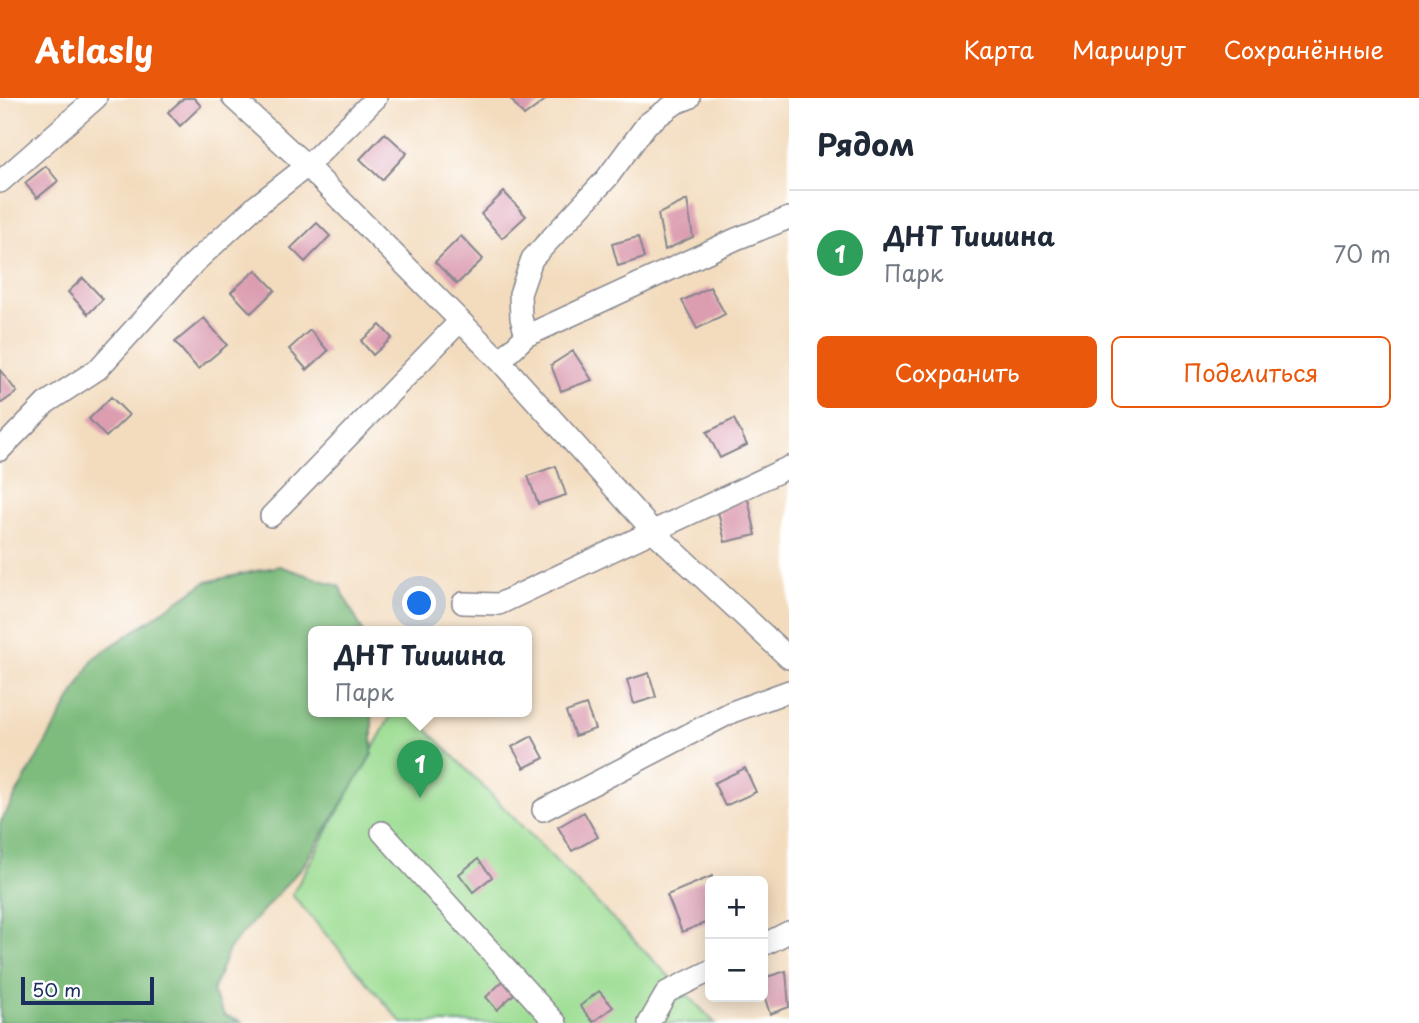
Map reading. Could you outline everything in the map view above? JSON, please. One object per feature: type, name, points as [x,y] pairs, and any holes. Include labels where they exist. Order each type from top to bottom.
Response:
[{"type":"street","points":[[0,181],[96,98]]},
{"type":"street","points":[[233,98],[307,166],[500,361],[652,530],[789,658]]},
{"type":"street","points":[[0,450],[46,403],[98,369],[194,263],[256,206],[307,166],[376,98]]},
{"type":"street","points":[[526,336],[521,318],[520,294],[532,259],[607,178],[647,124],[676,103],[689,98]]},
{"type":"street","points":[[500,361],[526,336],[736,239],[789,218]]},
{"type":"street","points":[[271,516],[460,321]]},
{"type":"street","points":[[463,603],[499,604],[789,467]]},
{"type":"street","points":[[543,810],[732,712],[789,691]]},
{"type":"street","points":[[382,832],[556,1023]]},
{"type":"street","points":[[768,942],[789,932]]},
{"type":"street","points":[[649,1023],[667,992],[705,973]]},
{"type":"green space","points":[[279,566],[339,586],[360,626],[308,626],[308,717],[372,717],[372,755],[303,866],[230,947],[212,992],[224,1015],[244,1023],[0,1023],[0,823],[94,658],[206,582]]},
{"type":"green space","points":[[390,717],[415,717],[715,1023],[402,1023],[292,895]]},
{"type":"building","points":[[184,98],[194,98],[201,106],[180,126],[168,112]]},
{"type":"building","points":[[510,98],[548,98],[524,116]]},
{"type":"building","points":[[385,133],[407,153],[382,180],[360,159]]},
{"type":"building","points":[[46,166],[58,181],[37,198],[25,183]]},
{"type":"building","points":[[504,192],[526,216],[502,238],[481,214]]},
{"type":"building","points":[[687,200],[693,237],[665,250],[658,214]]},
{"type":"building","points":[[317,223],[330,236],[305,262],[291,248]]},
{"type":"building","points":[[461,236],[483,259],[457,284],[435,262]]},
{"type":"building","points":[[638,237],[644,258],[618,266],[612,244]]},
{"type":"building","points":[[256,270],[275,290],[251,313],[231,292]]},
{"type":"building","points":[[83,278],[103,299],[88,314],[68,292]]},
{"type":"building","points":[[710,287],[725,314],[697,329],[682,301]]},
{"type":"building","points":[[204,318],[227,345],[198,369],[175,342]]},
{"type":"building","points":[[380,325],[392,338],[373,355],[361,341]]},
{"type":"building","points":[[310,330],[328,351],[307,370],[289,349]]},
{"type":"building","points":[[573,351],[592,380],[561,391],[551,365]]},
{"type":"building","points":[[0,370],[17,392],[0,404]]},
{"type":"building","points":[[111,397],[129,415],[106,437],[89,419]]},
{"type":"building","points":[[734,419],[747,445],[720,458],[707,432]]},
{"type":"building","points":[[556,466],[566,495],[538,504],[528,476]]},
{"type":"building","points":[[748,499],[756,535],[725,542],[717,507]]},
{"type":"building","points":[[649,673],[656,697],[634,704],[627,680]]},
{"type":"building","points":[[586,705],[595,729],[575,736],[566,712]]},
{"type":"building","points":[[532,736],[544,758],[524,768],[512,747]]},
{"type":"building","points":[[745,768],[756,792],[725,806],[714,783]]},
{"type":"building","points":[[584,812],[598,837],[572,851],[558,827]]},
{"type":"building","points":[[478,859],[492,877],[473,892],[459,874]]},
{"type":"building","points":[[705,879],[705,923],[682,932],[667,895]]},
{"type":"building","points":[[786,971],[789,1007],[770,1014],[766,1002],[768,976]]},
{"type":"building","points":[[503,981],[514,994],[497,1010],[486,997]]},
{"type":"building","points":[[599,991],[613,1007],[593,1022],[580,1006]]},
{"type":"place","name":"ДНТ Тишина","points":[[420,798]]}]
